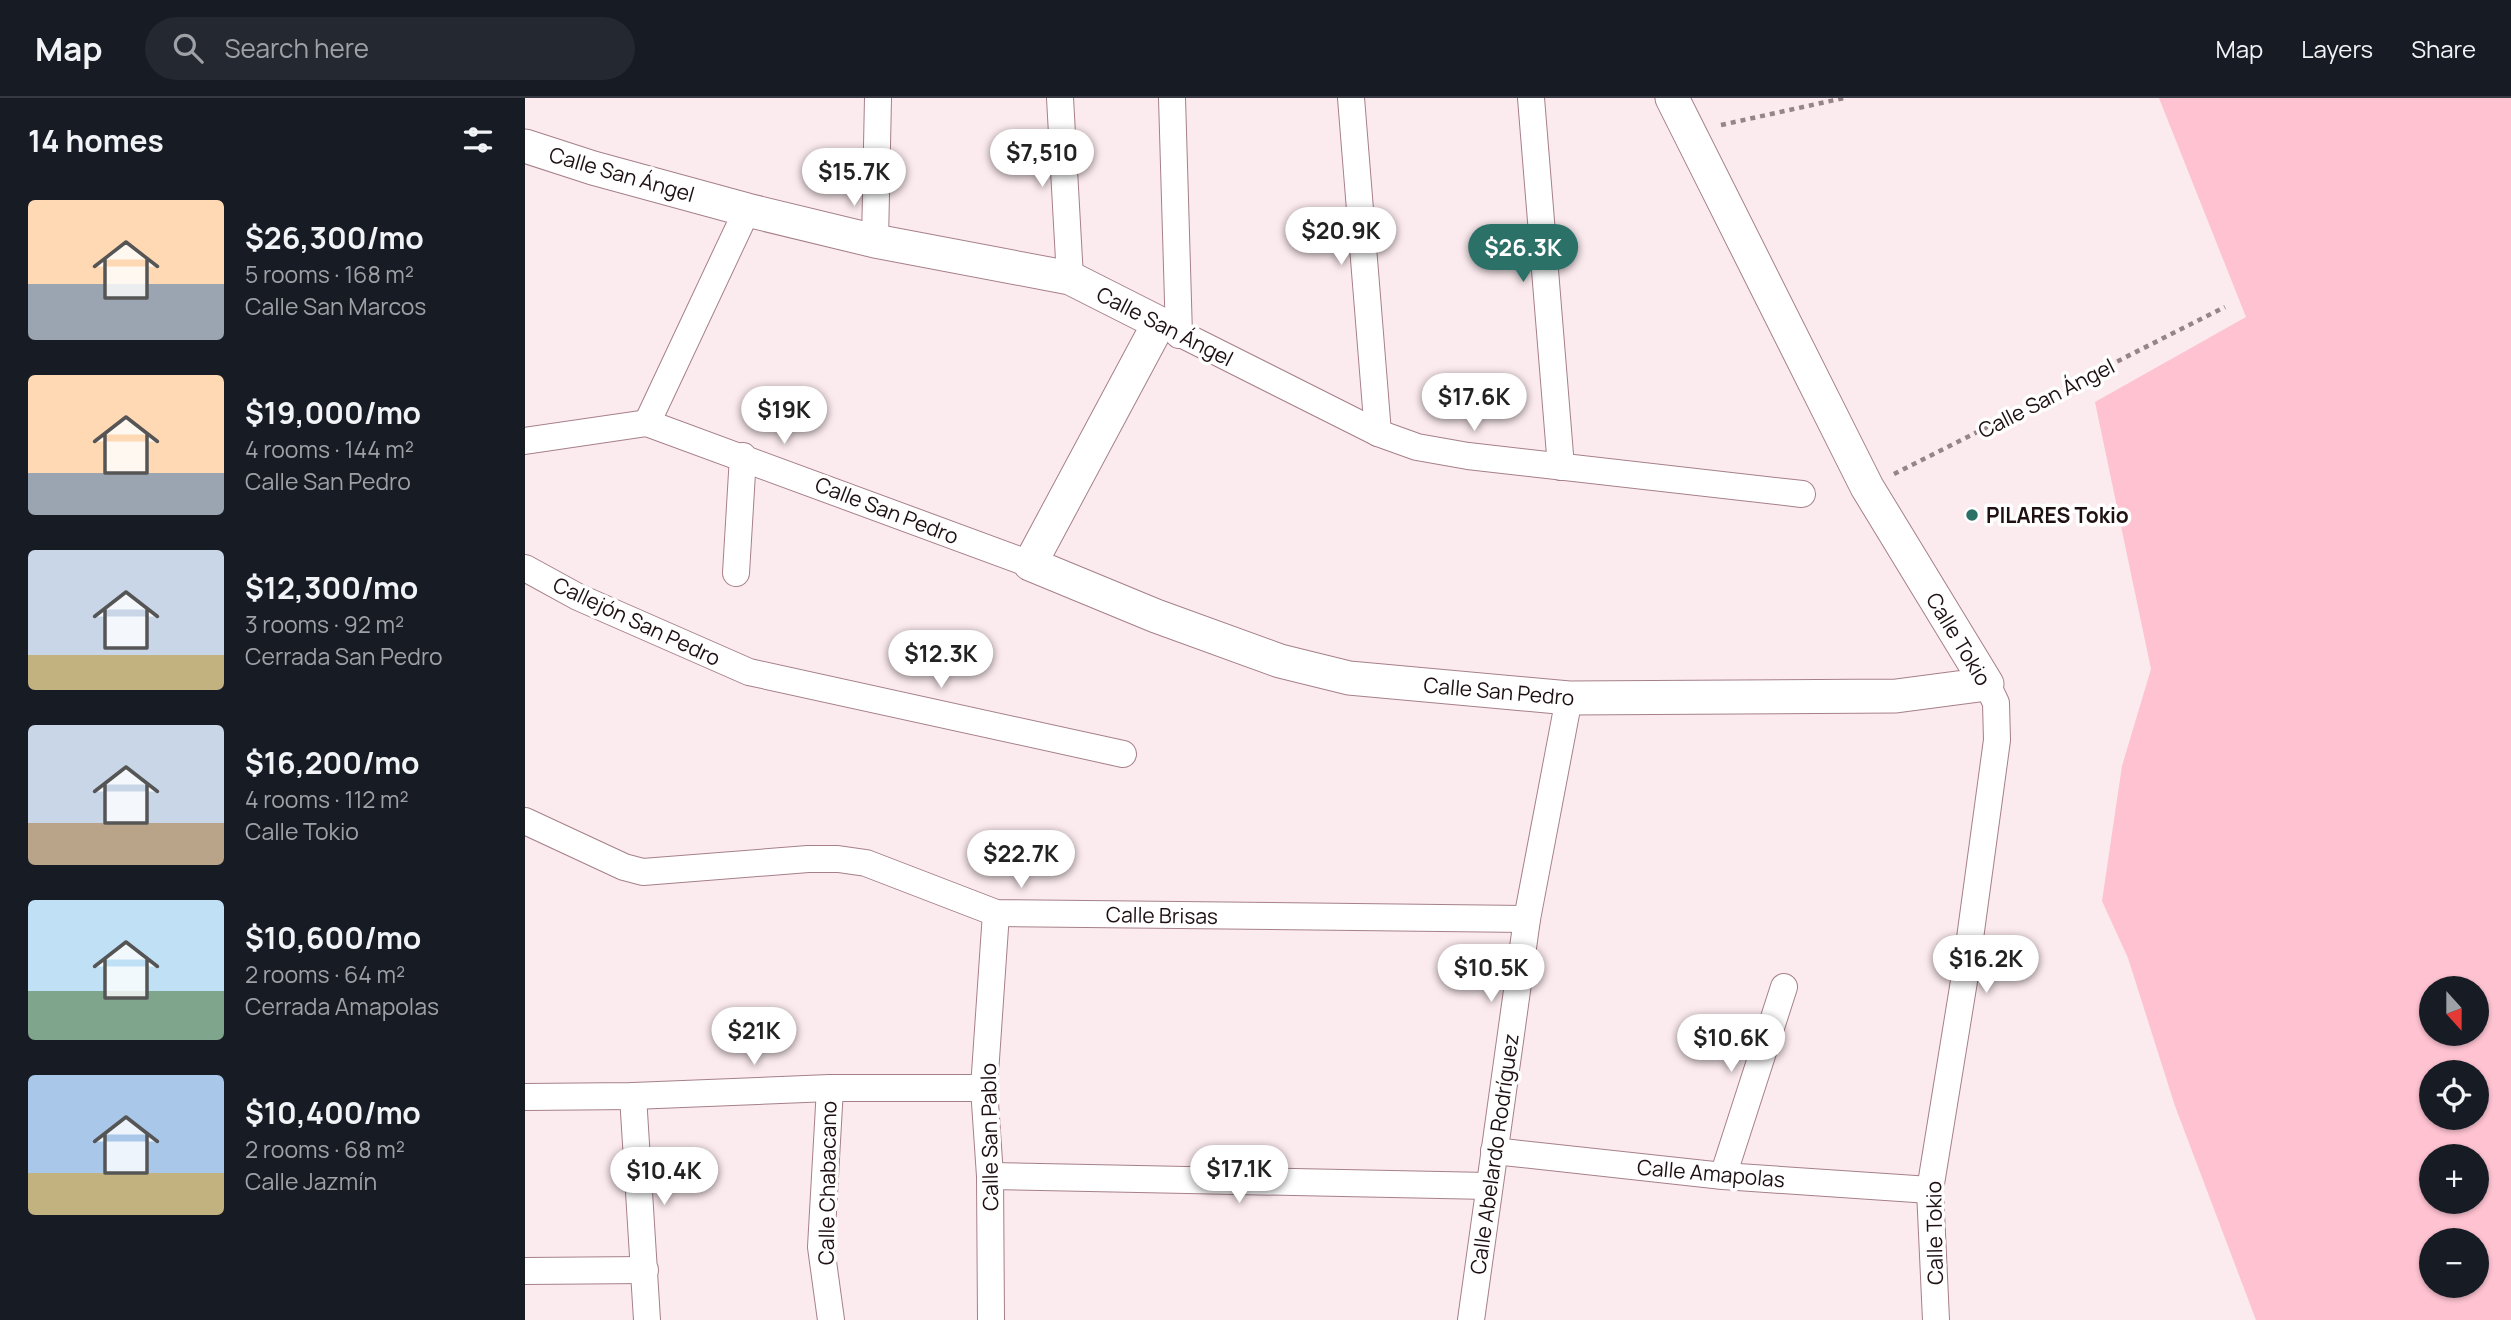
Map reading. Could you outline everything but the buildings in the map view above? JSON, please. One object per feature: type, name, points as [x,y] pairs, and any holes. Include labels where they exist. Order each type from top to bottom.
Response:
[{"type":"street","points":[[875,241],[878,98]]},
{"type":"street","points":[[1060,98],[1070,278]]},
{"type":"street","points":[[1030,564],[1169,329],[1172,98]]},
{"type":"street","points":[[1351,98],[1378,433]]},
{"type":"street","points":[[1531,98],[1561,467]]},
{"type":"street","name":"Calle Tokio","points":[[1672,98],[1867,487],[1996,702],[1997,740],[1965,975],[1930,1190],[1936,1320]]},
{"type":"street","name":"Calle San Ángel","points":[[525,146],[593,168],[747,210],[875,241],[1070,278],[1378,433],[1417,447],[1468,456],[1802,494]]},
{"type":"street","points":[[647,423],[747,210]]},
{"type":"street","name":"Calle San Pedro","points":[[525,441],[647,423],[743,456],[1030,564],[1156,616],[1280,661],[1349,678],[1569,698],[1896,696],[1987,684]]},
{"type":"street","points":[[736,573],[743,456]]},
{"type":"street","name":"Callejón San Pedro","points":[[525,568],[578,597],[749,672],[1123,754]]},
{"type":"street","name":"Calle Abelardo Rodríguez","points":[[1471,1320],[1527,919],[1569,698]]},
{"type":"street","name":"Calle Brisas","points":[[525,821],[624,867],[643,872],[838,859],[866,863],[996,913],[1527,919]]},
{"type":"street","name":"Calle San Pablo","points":[[991,1320],[991,1176],[984,1087],[996,913]]},
{"type":"street","points":[[1723,1176],[1784,987]]},
{"type":"street","points":[[525,1097],[633,1096],[830,1088],[984,1087]]},
{"type":"street","name":"Calle Chabacano","points":[[830,1088],[821,1247],[831,1320]]},
{"type":"street","points":[[633,1096],[647,1320]]},
{"type":"street","name":"Calle Amapolas","points":[[1494,1151],[1723,1176],[1930,1190]]},
{"type":"street","points":[[991,1176],[1489,1186]]},
{"type":"street","points":[[525,1271],[645,1270]]},
{"type":"path","points":[[1688,132],[1844,98]]},
{"type":"path","name":"Calle San Ángel","points":[[1867,487],[2225,307]]},
{"type":"shaded area","points":[[2159,98],[2511,98],[2511,1320],[2256,1320],[2175,1106],[2128,958],[2102,901],[2122,766],[2151,669],[2095,402],[2246,317]]},
{"type":"place","name":"PILARES Tokio","points":[[1972,515]]}]
